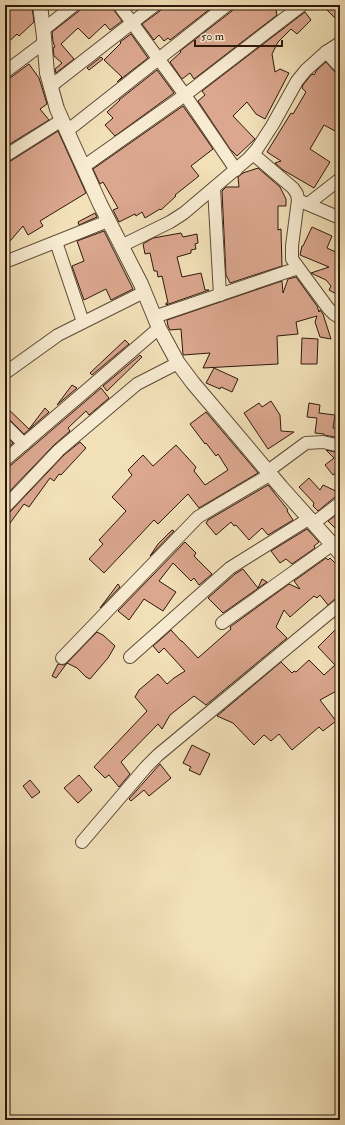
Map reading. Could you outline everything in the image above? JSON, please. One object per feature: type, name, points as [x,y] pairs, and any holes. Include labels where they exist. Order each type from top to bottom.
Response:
[{"type":"street","points":[[40,5],[47,73],[57,109],[108,221],[144,292],[156,323],[178,363],[193,383],[338,550],[222,623]]},
{"type":"street","points":[[5,72],[44,36],[74,5]]},
{"type":"street","points":[[119,5],[185,95],[236,170]]},
{"type":"street","points":[[51,86],[155,5]]},
{"type":"street","points":[[5,156],[64,125],[159,59],[227,5]]},
{"type":"street","points":[[83,167],[185,95],[302,5]]},
{"type":"street","points":[[121,246],[170,222],[184,213],[236,170],[253,154],[272,126],[297,81],[306,70],[326,52],[340,43]]},
{"type":"street","points":[[326,52],[340,67]]},
{"type":"street","points":[[253,154],[293,188],[303,202],[340,218]]},
{"type":"street","points":[[338,312],[328,308],[298,268],[292,258],[292,254],[303,202],[340,179]]},
{"type":"street","points":[[214,188],[220,295]]},
{"type":"street","points":[[5,262],[108,221]]},
{"type":"street","points":[[56,242],[84,322]]},
{"type":"street","points":[[5,460],[156,323],[220,295],[298,268]]},
{"type":"street","points":[[5,373],[58,335],[144,292]]},
{"type":"street","points":[[5,507],[59,450],[137,384],[178,363]]},
{"type":"street","points":[[5,425],[24,444]]},
{"type":"street","points":[[62,658],[198,517],[269,472],[306,443],[323,442],[340,446]]},
{"type":"street","points":[[130,657],[230,568],[312,521],[340,503]]},
{"type":"street","points":[[82,842],[146,767],[340,604]]},
{"type":"building","points":[[13,5],[30,5],[32,7],[34,22],[19,36],[17,34],[5,45],[5,12]]},
{"type":"building","points":[[81,5],[112,5],[113,9],[122,21],[110,30],[105,24],[89,39],[78,28],[61,44],[74,59],[56,73],[55,69],[62,63],[54,56],[53,48],[55,47],[52,32],[79,11]]},
{"type":"building","points":[[162,5],[215,5],[170,40],[168,38],[164,41],[159,35],[154,40],[142,24],[160,11]]},
{"type":"building","points":[[234,5],[275,5],[277,15],[194,79],[190,73],[182,79],[170,62],[181,52],[180,51],[232,11]]},
{"type":"building","points":[[322,5],[340,5],[340,23]]},
{"type":"building","points":[[305,12],[311,20],[297,34],[291,29],[278,42],[272,54],[275,72],[280,69],[289,73],[265,119],[256,114],[247,102],[233,116],[255,139],[237,156],[230,149],[198,101],[205,95],[202,91]]},
{"type":"building","points":[[131,34],[148,58],[117,82],[122,77],[104,60],[121,43],[120,42]]},
{"type":"building","points":[[101,57],[103,59],[89,70],[87,68]]},
{"type":"building","points":[[326,62],[335,72],[340,74],[340,122],[335,131],[324,125],[310,149],[330,162],[314,188],[283,170],[275,163],[281,161],[267,152],[306,92],[302,88],[303,85],[311,75],[314,75]]},
{"type":"building","points":[[29,64],[39,78],[47,104],[40,109],[49,120],[5,147],[5,79],[10,78]]},
{"type":"building","points":[[157,70],[174,93],[115,136],[105,125],[113,118],[107,112],[119,100]]},
{"type":"building","points":[[183,106],[213,149],[191,166],[199,176],[175,195],[176,196],[161,210],[160,209],[145,218],[142,212],[136,216],[135,214],[119,222],[113,210],[118,208],[103,182],[100,184],[93,169]]},
{"type":"building","points":[[58,131],[86,193],[40,221],[43,226],[28,235],[23,226],[10,241],[5,236],[5,163],[9,162]]},
{"type":"building","points":[[258,168],[280,187],[286,199],[286,206],[278,206],[278,230],[281,229],[282,266],[230,283],[226,275],[222,191],[226,187],[239,187],[238,177],[243,173]]},
{"type":"building","points":[[95,213],[97,217],[79,225],[78,222]]},
{"type":"building","points":[[312,227],[332,236],[327,248],[340,254],[340,296],[329,290],[331,286],[326,280],[311,273],[329,267],[300,255],[302,246]]},
{"type":"building","points":[[104,231],[133,289],[111,300],[106,289],[84,300],[72,266],[84,261],[77,241]]},
{"type":"building","points":[[181,233],[183,237],[197,234],[198,243],[195,244],[196,249],[191,250],[191,253],[177,257],[182,277],[201,273],[205,290],[209,290],[166,305],[166,303],[168,303],[162,276],[158,277],[157,271],[154,271],[150,253],[145,254],[143,244],[153,238]]},
{"type":"building","points":[[296,277],[317,306],[319,312],[320,310],[323,314],[331,339],[320,337],[315,322],[317,316],[296,322],[298,334],[277,336],[278,364],[203,368],[210,353],[183,355],[181,329],[170,330],[167,320],[282,281],[283,293],[288,279]]},
{"type":"building","points":[[302,338],[318,339],[317,364],[301,364]]},
{"type":"building","points":[[125,340],[129,344],[92,375],[90,373]]},
{"type":"building","points":[[140,355],[142,357],[107,391],[103,386]]},
{"type":"building","points":[[214,368],[238,379],[232,392],[206,383]]},
{"type":"building","points":[[72,385],[77,388],[57,405]]},
{"type":"building","points":[[101,388],[109,398],[89,415],[86,411],[68,428],[70,431],[54,445],[5,496],[5,467],[10,466]]},
{"type":"building","points":[[271,401],[280,415],[281,431],[294,432],[268,449],[244,413],[259,403],[262,407]]},
{"type":"building","points":[[309,403],[320,405],[319,413],[335,415],[333,428],[340,429],[340,438],[315,433],[317,418],[307,417]]},
{"type":"building","points":[[5,406],[29,429],[45,408],[49,412],[24,434],[10,420],[5,418]]},
{"type":"building","points":[[206,412],[258,473],[199,508],[188,494],[158,524],[154,520],[104,573],[89,559],[103,544],[99,540],[126,511],[112,497],[132,475],[128,470],[143,455],[153,466],[176,445],[196,467],[194,471],[205,485],[228,470],[218,454],[216,456],[190,424]]},
{"type":"building","points":[[5,436],[13,443],[5,450]]},
{"type":"building","points":[[80,442],[86,448],[61,475],[59,474],[54,481],[50,478],[29,507],[24,504],[5,530],[5,514],[10,512],[64,455]]},
{"type":"building","points":[[326,450],[340,453],[340,470],[333,475],[325,465],[334,458]]},
{"type":"building","points":[[309,478],[320,490],[323,485],[340,493],[340,496],[335,497],[318,511],[313,506],[314,503],[299,487]]},
{"type":"building","points":[[268,485],[288,510],[287,511],[293,520],[268,535],[262,528],[249,540],[236,525],[234,526],[231,522],[216,535],[206,523],[208,520]]},
{"type":"building","points":[[340,512],[340,533],[328,521]]},
{"type":"building","points":[[307,529],[319,542],[314,546],[315,548],[292,564],[286,559],[280,563],[271,551]]},
{"type":"building","points":[[172,530],[174,531],[150,556],[158,544]]},
{"type":"building","points":[[185,542],[196,553],[194,556],[212,574],[199,585],[194,578],[191,581],[173,563],[159,581],[176,592],[163,611],[144,599],[129,620],[118,611]]},
{"type":"building","points":[[326,558],[328,560],[330,558],[340,568],[340,597],[336,598],[328,605],[320,595],[317,598],[314,596],[290,617],[284,610],[276,627],[287,638],[206,705],[194,696],[170,715],[162,729],[158,724],[121,762],[130,774],[119,787],[109,775],[105,778],[94,767],[147,711],[135,697],[139,690],[158,674],[167,684],[185,671],[164,648],[159,653],[153,646],[171,630],[198,658],[231,629],[230,627],[289,584],[300,589],[294,581]]},
{"type":"building","points":[[243,569],[258,588],[262,579],[267,582],[223,613],[208,598],[235,574]]},
{"type":"building","points":[[118,584],[120,587],[100,608]]},
{"type":"building","points":[[340,625],[340,689],[320,700],[336,721],[323,731],[319,727],[292,750],[279,734],[271,741],[264,735],[254,745],[233,723],[217,716],[281,662],[292,673],[294,671],[296,672],[309,660],[324,675],[335,665],[318,647]]},
{"type":"building","points":[[97,632],[103,635],[115,646],[108,658],[90,679],[77,668],[67,663]]},
{"type":"building","points":[[67,663],[56,678],[52,676],[58,664],[64,665]]},
{"type":"building","points":[[192,745],[210,754],[200,775],[189,770],[191,767],[183,763]]},
{"type":"building","points":[[160,764],[171,778],[149,796],[144,790],[131,801],[129,799]]},
{"type":"building","points":[[79,775],[92,790],[78,803],[64,788]]},
{"type":"building","points":[[30,780],[40,792],[32,798],[23,786]]}]
